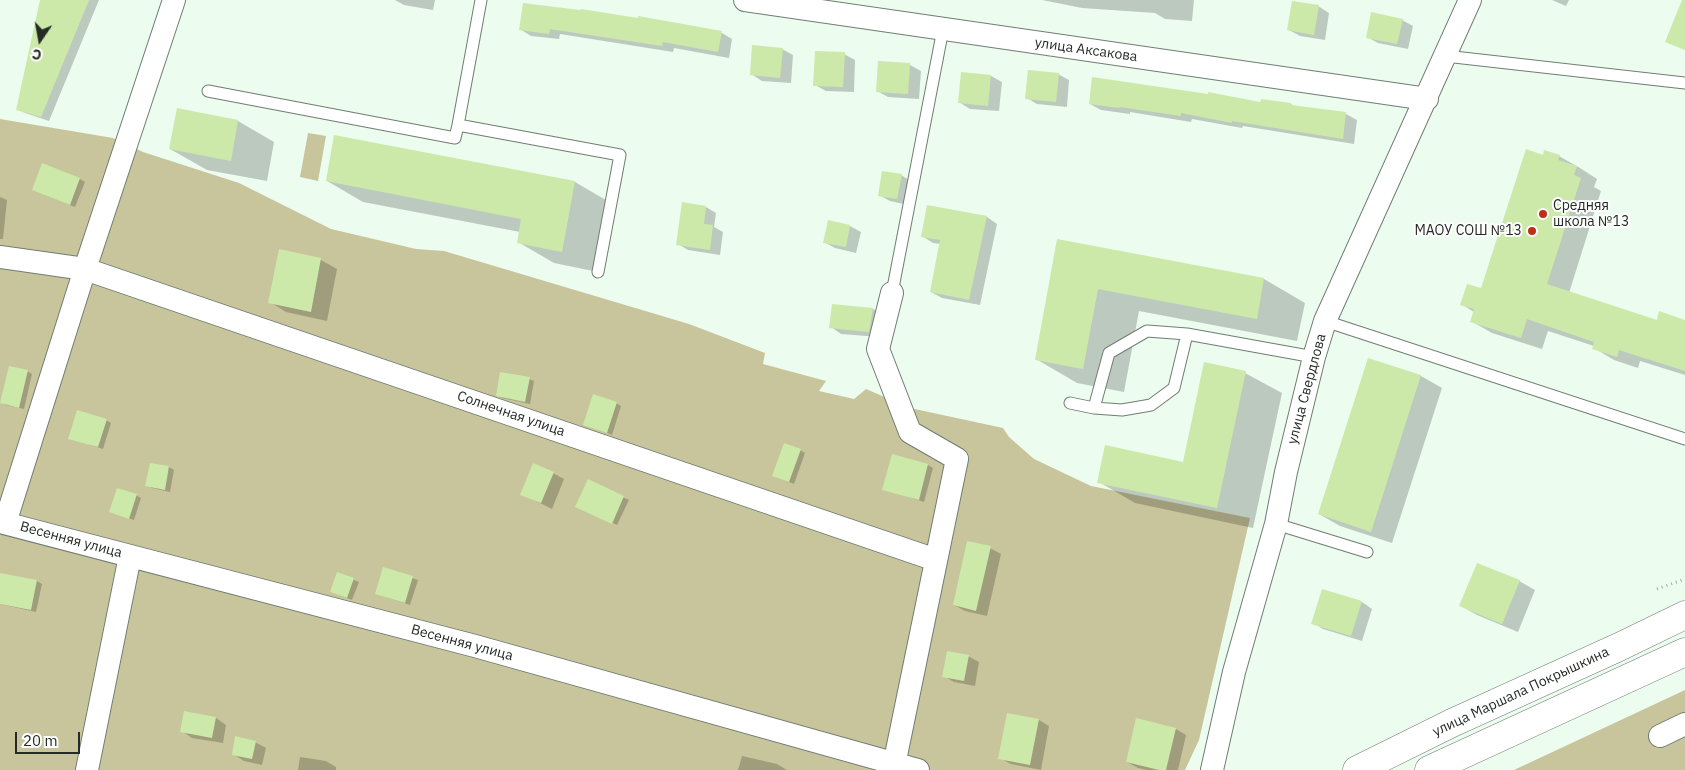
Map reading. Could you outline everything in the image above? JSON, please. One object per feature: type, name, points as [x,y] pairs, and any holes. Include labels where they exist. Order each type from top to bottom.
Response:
[{"type":"main road","name":"улица Маршала Покрышкина","points":[[1357,770],[1452,723],[1685,615]]},
{"type":"main road","points":[[1429,770],[1685,652]]},
{"type":"street","points":[[3,522],[174,0]]},
{"type":"street","name":"улица Аксакова","points":[[745,0],[1427,99]]},
{"type":"street","name":"улица Свердлова","points":[[1212,770],[1234,672],[1276,524],[1286,472],[1314,358],[1325,322],[1470,0]]},
{"type":"street","name":"Солнечная улица","points":[[0,257],[86,269],[936,560]]},
{"type":"street","points":[[892,292],[878,349],[910,432],[957,459],[894,767]]},
{"type":"street","name":"Весенняя улица","points":[[3,522],[466,643],[894,767],[918,770]]},
{"type":"street","points":[[86,770],[130,556]]},
{"type":"street","points":[[1660,736],[1685,724]]},
{"type":"lane","points":[[208,91],[455,138],[481,0]]},
{"type":"lane","points":[[892,292],[943,29]]},
{"type":"lane","points":[[1445,56],[1685,83]]},
{"type":"lane","points":[[458,124],[620,155],[598,272]]},
{"type":"lane","points":[[1325,322],[1685,439]]},
{"type":"lane","points":[[1094,408],[1109,353],[1147,331],[1188,334],[1314,358]]},
{"type":"lane","points":[[1070,403],[1094,408],[1122,410],[1151,405],[1174,388],[1188,334]]},
{"type":"lane","points":[[1276,524],[1367,552]]},
{"type":"path","points":[[1657,589],[1685,579]]},
{"type":"shaded area","points":[[0,119],[113,138],[143,152],[239,183],[331,229],[416,249],[444,251],[689,324],[765,353],[763,364],[826,381],[819,391],[854,399],[866,389],[910,408],[1003,428],[1009,437],[1034,459],[1091,486],[1250,518],[1199,740],[1185,770],[0,770]]},
{"type":"shaded area","points":[[308,133],[326,136],[318,181],[300,177]]},
{"type":"shaded area","points":[[1685,690],[1685,770],[1514,770]]},
{"type":"building","points":[[40,0],[89,0],[41,117],[16,110]]},
{"type":"building","points":[[1682,0],[1685,0],[1685,50],[1665,42]]},
{"type":"building","points":[[1292,1],[1319,5],[1314,35],[1287,30]]},
{"type":"building","points":[[523,3],[581,9],[638,18],[638,16],[722,31],[718,52],[663,42],[662,46],[550,29],[549,34],[519,30]]},
{"type":"building","points":[[1371,12],[1403,19],[1397,44],[1366,38]]},
{"type":"building","points":[[752,45],[783,48],[780,78],[750,75]]},
{"type":"building","points":[[815,51],[845,52],[843,87],[813,86]]},
{"type":"building","points":[[878,61],[910,63],[908,94],[876,92]]},
{"type":"building","points":[[1028,70],[1059,73],[1056,102],[1025,99]]},
{"type":"building","points":[[961,72],[991,75],[988,106],[958,103]]},
{"type":"building","points":[[1092,77],[1208,94],[1208,92],[1260,102],[1261,99],[1346,112],[1343,139],[1232,121],[1232,123],[1181,113],[1181,116],[1089,104]]},
{"type":"building","points":[[177,108],[238,120],[231,161],[169,149]]},
{"type":"building","points":[[334,135],[575,181],[562,252],[517,243],[521,219],[326,181]]},
{"type":"building","name":"МАОУ СОШ №13","points":[[1526,149],[1543,155],[1544,150],[1560,155],[1558,160],[1577,166],[1574,175],[1581,178],[1547,284],[1657,320],[1659,311],[1685,320],[1685,371],[1619,350],[1617,357],[1592,349],[1594,342],[1527,319],[1521,338],[1470,322],[1474,309],[1460,305],[1467,284],[1481,288]]},
{"type":"building","points":[[42,163],[80,178],[70,205],[32,190]]},
{"type":"building","points":[[882,171],[902,174],[897,199],[878,196]]},
{"type":"building","points":[[682,202],[706,206],[704,224],[713,225],[710,250],[676,245]]},
{"type":"building","points":[[927,205],[987,216],[969,300],[930,292],[940,240],[921,237]]},
{"type":"building","points":[[828,220],[850,225],[846,247],[823,243]]},
{"type":"building","points":[[1057,239],[1264,278],[1257,319],[1098,289],[1083,369],[1035,360]]},
{"type":"building","points":[[279,249],[321,258],[311,312],[268,303]]},
{"type":"building","points":[[832,304],[873,308],[869,332],[829,328]]},
{"type":"building","points":[[1368,358],[1421,375],[1371,532],[1318,514]]},
{"type":"building","points":[[1204,362],[1246,371],[1217,508],[1097,483],[1105,445],[1183,462]]},
{"type":"building","points":[[9,366],[28,370],[19,408],[0,403]]},
{"type":"building","points":[[500,372],[530,377],[525,402],[496,396]]},
{"type":"building","points":[[593,394],[617,402],[607,433],[583,425]]},
{"type":"building","points":[[77,410],[107,419],[98,447],[68,439]]},
{"type":"building","points":[[784,443],[801,449],[789,482],[772,476]]},
{"type":"building","points":[[892,454],[928,464],[919,500],[882,490]]},
{"type":"building","points":[[150,463],[169,466],[165,490],[145,486]]},
{"type":"building","points":[[533,463],[554,472],[541,503],[520,495]]},
{"type":"building","points":[[588,479],[624,496],[612,524],[575,507]]},
{"type":"building","points":[[117,488],[137,494],[129,519],[109,512]]},
{"type":"building","points":[[967,541],[991,546],[976,611],[953,605]]},
{"type":"building","points":[[1477,563],[1520,580],[1502,624],[1459,606]]},
{"type":"building","points":[[383,567],[413,576],[405,603],[375,594]]},
{"type":"building","points":[[337,572],[354,578],[347,598],[330,592]]},
{"type":"building","points":[[0,573],[37,580],[31,610],[0,604]]},
{"type":"building","points":[[1322,589],[1362,601],[1351,636],[1311,624]]},
{"type":"building","points":[[947,651],[969,655],[964,681],[942,677]]},
{"type":"building","points":[[184,711],[216,717],[212,738],[180,732]]},
{"type":"building","points":[[1007,713],[1039,719],[1030,765],[998,759]]},
{"type":"building","points":[[1136,718],[1176,728],[1166,770],[1126,762]]},
{"type":"building","points":[[235,736],[256,741],[252,759],[232,755]]},
{"type":"place","name":"Средняя школа №13","points":[[1543,214]]},
{"type":"place","name":"МАОУ СОШ №13","points":[[1532,231]]}]
